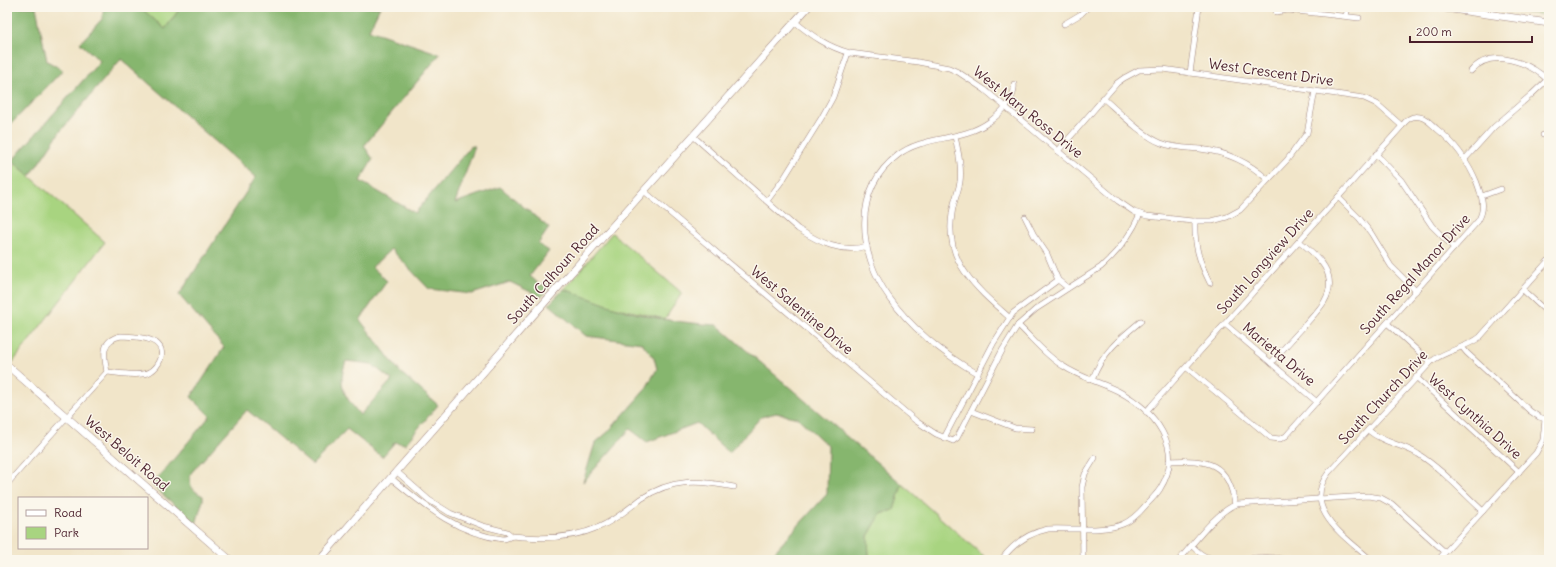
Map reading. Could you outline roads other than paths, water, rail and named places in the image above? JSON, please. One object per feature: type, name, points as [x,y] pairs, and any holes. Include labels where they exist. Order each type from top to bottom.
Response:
[{"type":"street","name":"South Calhoun Road","points":[[319,560],[396,471],[808,7]]},
{"type":"street","points":[[1064,24],[1081,14],[1088,7]]},
{"type":"street","points":[[1190,73],[1199,7]]},
{"type":"street","points":[[1346,16],[1348,7]]},
{"type":"street","points":[[1438,7],[1467,9],[1549,22]]},
{"type":"street","points":[[1276,12],[1288,10],[1359,18]]},
{"type":"street","name":"West Mary Ross Drive","points":[[794,21],[823,43],[848,53],[918,62],[948,68],[970,78],[1118,202],[1140,214],[1148,216],[1195,221],[1212,221],[1227,217],[1240,210],[1301,143],[1307,133],[1315,91]]},
{"type":"street","points":[[767,201],[784,178],[826,110],[836,91],[848,53]]},
{"type":"street","points":[[1471,71],[1479,63],[1485,60],[1503,59],[1525,65],[1548,79]]},
{"type":"street","name":"West Crescent Drive","points":[[1058,151],[1117,83],[1135,72],[1147,69],[1163,69],[1352,96],[1372,101],[1402,126]]},
{"type":"street","points":[[1465,159],[1494,127],[1548,79],[1549,71]]},
{"type":"street","points":[[978,374],[938,347],[902,313],[888,297],[878,279],[867,246],[864,215],[872,185],[879,175],[898,155],[924,142],[955,136],[977,129],[989,122],[1005,107],[1014,95],[1014,84]]},
{"type":"street","points":[[1103,98],[1148,136],[1160,143],[1228,154],[1255,169],[1268,180]]},
{"type":"street","name":"South Longview Drive","points":[[1146,412],[1376,154],[1402,126],[1413,117],[1418,116],[1424,118],[1444,134],[1465,159]]},
{"type":"street","points":[[1543,135],[1549,133]]},
{"type":"street","points":[[693,136],[798,228],[824,243],[836,247],[848,248],[867,246]]},
{"type":"street","points":[[955,136],[960,171],[960,183],[952,213],[950,229],[951,244],[956,257],[966,273],[1010,318]]},
{"type":"street","points":[[1376,154],[1401,180],[1432,226],[1454,248]]},
{"type":"street","name":"South Regal Manor Drive","points":[[1186,367],[1267,436],[1278,439],[1286,436],[1481,216],[1483,209],[1482,196],[1465,159]]},
{"type":"street","points":[[1482,196],[1501,190]]},
{"type":"street","name":"West Salentine Drive","points":[[644,191],[916,422],[947,439]]},
{"type":"street","points":[[1338,197],[1359,218],[1371,233],[1391,266],[1416,291]]},
{"type":"street","points":[[1058,280],[1026,303],[1010,318],[1001,330],[947,439],[953,441],[957,438],[1003,349],[1018,325],[1036,309],[1100,268],[1115,254],[1127,239],[1140,214]]},
{"type":"street","points":[[1025,217],[1034,235],[1047,254],[1058,280],[1068,288]]},
{"type":"street","points":[[1195,221],[1195,240],[1197,252],[1210,283]]},
{"type":"street","points":[[1271,363],[1320,307],[1328,292],[1329,277],[1325,266],[1298,241]]},
{"type":"street","name":"South Church Drive","points":[[1320,499],[1322,486],[1327,475],[1430,362],[1446,352],[1470,344],[1480,337],[1549,260]]},
{"type":"street","points":[[1523,290],[1549,314]]},
{"type":"street","points":[[1092,380],[1106,353],[1116,342],[1141,321]]},
{"type":"street","name":"West Cynthia Drive","points":[[1387,323],[1430,362]]},
{"type":"street","name":"Marietta Drive","points":[[1225,324],[1317,402]]},
{"type":"street","points":[[1002,559],[1018,542],[1032,534],[1048,529],[1116,526],[1127,522],[1135,516],[1159,490],[1166,476],[1169,461],[1168,446],[1164,434],[1158,424],[1146,412],[1119,391],[1062,366],[1018,325]]},
{"type":"street","points":[[7,484],[106,372],[104,354],[105,347],[109,341],[114,337],[121,336],[149,338],[159,347],[161,355],[160,362],[149,372],[140,374],[106,372]]},
{"type":"street","points":[[1438,560],[1540,447],[1547,419],[1530,411],[1467,353],[1462,346]]},
{"type":"street","name":"West Beloit Road","points":[[7,365],[230,560]]},
{"type":"street","name":"West Cynthia Drive","points":[[1416,378],[1519,472]]},
{"type":"street","points":[[971,411],[1016,428],[1032,429]]},
{"type":"street","points":[[1368,430],[1378,438],[1407,448],[1423,457],[1483,511]]},
{"type":"street","points":[[1083,560],[1082,481],[1095,458]]},
{"type":"street","points":[[1169,461],[1199,461],[1214,466],[1224,474],[1230,483],[1235,504]]},
{"type":"street","points":[[396,471],[429,500],[448,512],[479,525],[507,532],[512,536]]},
{"type":"street","points":[[391,478],[444,519],[477,532],[505,539],[512,536],[538,538],[568,535],[598,528],[614,519],[647,495],[668,486],[685,482],[706,482],[734,487]]},
{"type":"street","points":[[1179,560],[1219,515],[1235,504],[1244,502],[1372,496],[1392,504],[1446,552]]},
{"type":"street","points":[[1320,499],[1323,511],[1328,520],[1371,560]]},
{"type":"street","points":[[444,519],[448,512]]},
{"type":"street","points":[[477,532],[479,525]]},
{"type":"street","points":[[1192,546],[1203,556],[1215,559],[1270,557],[1284,560]]}]
